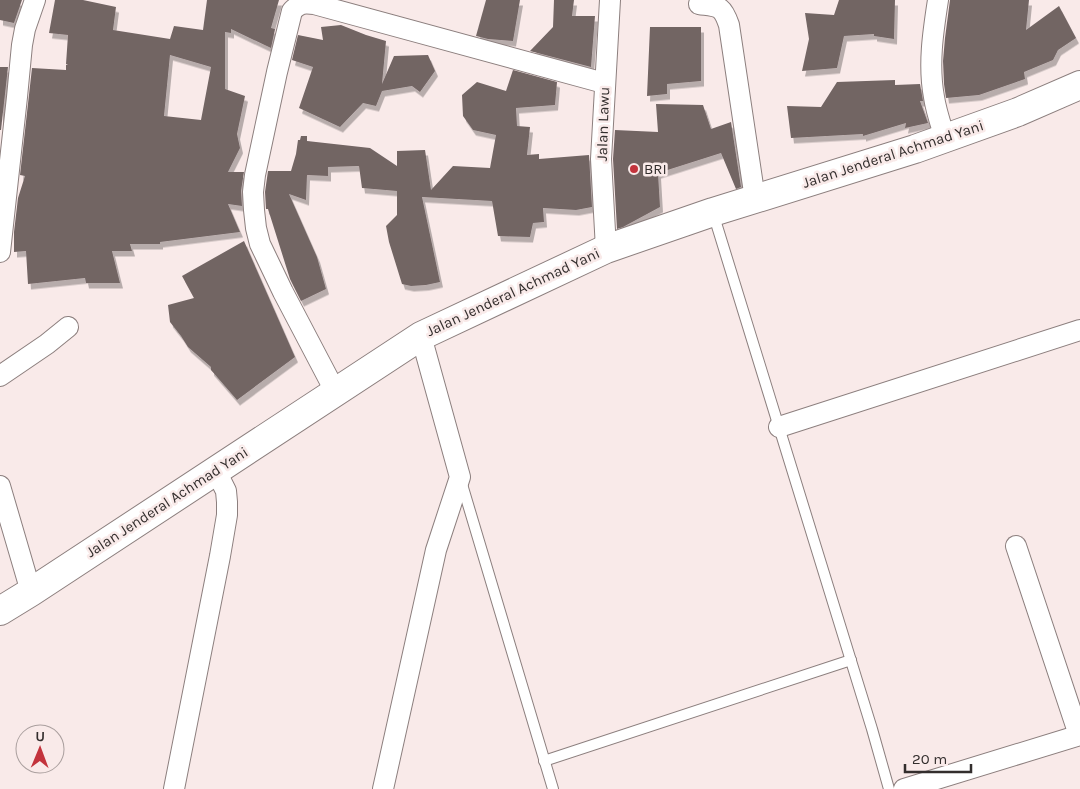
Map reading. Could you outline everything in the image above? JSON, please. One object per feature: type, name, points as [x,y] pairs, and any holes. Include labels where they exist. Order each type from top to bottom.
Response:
[{"type":"main road","name":"Jalan Jenderal Achmad Yani","points":[[0,611],[421,336],[606,249],[713,212],[914,149],[1018,112],[1080,85]]},
{"type":"street","points":[[0,252],[22,45],[25,29],[36,0]]},
{"type":"street","name":"Jalan Lawu","points":[[606,249],[601,159],[610,0]]},
{"type":"street","points":[[938,0],[930,58],[934,98],[944,138]]},
{"type":"street","points":[[336,391],[260,244],[256,228],[253,201],[255,175],[292,11],[303,3],[314,4],[604,83]]},
{"type":"street","points":[[699,4],[714,6],[720,9],[725,14],[729,25],[755,199]]},
{"type":"street","points":[[0,376],[47,344],[68,327]]},
{"type":"street","points":[[779,427],[1080,330]]},
{"type":"street","points":[[383,789],[436,550],[460,477],[421,336]]},
{"type":"street","points":[[174,789],[227,515],[228,502],[226,492],[216,471]]},
{"type":"street","points":[[0,486],[30,592]]},
{"type":"street","points":[[904,789],[1080,735],[1016,546]]},
{"type":"lane","points":[[713,212],[889,789]]},
{"type":"lane","points":[[460,477],[553,789]]},
{"type":"lane","points":[[544,762],[851,660]]},
{"type":"building","points":[[0,0],[22,0],[14,23],[0,20]]},
{"type":"building","points":[[55,0],[83,0],[116,7],[113,30],[170,39],[174,26],[203,30],[207,0],[279,0],[271,28],[275,29],[271,48],[231,29],[231,33],[225,32],[225,89],[245,96],[237,134],[240,148],[228,172],[244,172],[241,191],[242,206],[228,204],[240,232],[160,242],[160,244],[130,244],[132,251],[112,251],[120,283],[86,283],[85,278],[28,284],[26,251],[14,252],[14,232],[18,198],[25,176],[20,175],[32,68],[66,70],[66,65],[68,65],[66,64],[68,35],[49,33]],"holes":[[[170,55],[211,67],[201,120],[164,116]]]},
{"type":"building","points":[[486,0],[520,0],[513,41],[476,36]]},
{"type":"building","points":[[554,0],[574,0],[572,16],[595,16],[591,67],[530,51],[553,27]]},
{"type":"building","points":[[839,0],[895,0],[894,39],[874,36],[874,34],[844,36],[837,68],[802,71],[809,39],[805,13],[834,15]]},
{"type":"building","points":[[950,0],[1029,0],[1026,30],[1059,6],[1076,38],[1058,50],[1053,60],[1024,72],[1025,79],[979,95],[946,98],[943,61]]},
{"type":"building","points":[[341,25],[386,41],[382,84],[394,56],[428,55],[435,71],[420,92],[412,86],[382,91],[376,106],[363,103],[340,127],[299,108],[313,67],[292,60],[298,35],[323,40],[321,27]]},
{"type":"building","points":[[650,27],[701,27],[701,81],[667,84],[667,94],[647,96]]},
{"type":"building","points":[[0,67],[8,67],[1,130],[0,130]]},
{"type":"building","points":[[513,70],[557,82],[555,105],[516,108],[517,126],[530,127],[527,155],[539,154],[539,159],[589,155],[592,207],[576,210],[543,208],[544,222],[533,223],[530,237],[498,236],[492,201],[422,197],[440,282],[411,286],[402,284],[386,226],[397,215],[397,191],[362,188],[359,166],[328,167],[328,176],[307,175],[306,200],[289,194],[317,257],[326,289],[301,301],[290,279],[268,209],[266,209],[265,192],[268,171],[291,171],[298,140],[300,140],[301,136],[307,136],[307,141],[370,148],[397,166],[397,151],[425,150],[431,190],[453,166],[490,168],[496,135],[473,130],[463,116],[462,95],[477,82],[506,91]]},
{"type":"building","points":[[895,80],[895,85],[920,84],[923,101],[920,101],[928,123],[905,128],[906,123],[863,136],[863,134],[791,138],[787,106],[821,107],[837,82]]},
{"type":"building","points":[[656,104],[703,105],[711,129],[731,122],[741,187],[736,189],[721,153],[658,173],[660,207],[617,229],[613,159],[615,130],[658,132]]},
{"type":"building","points":[[244,241],[295,357],[237,400],[211,370],[211,367],[188,347],[170,322],[168,305],[194,298],[182,276]]},
{"type":"place","name":"BRI","points":[[634,169]]}]
